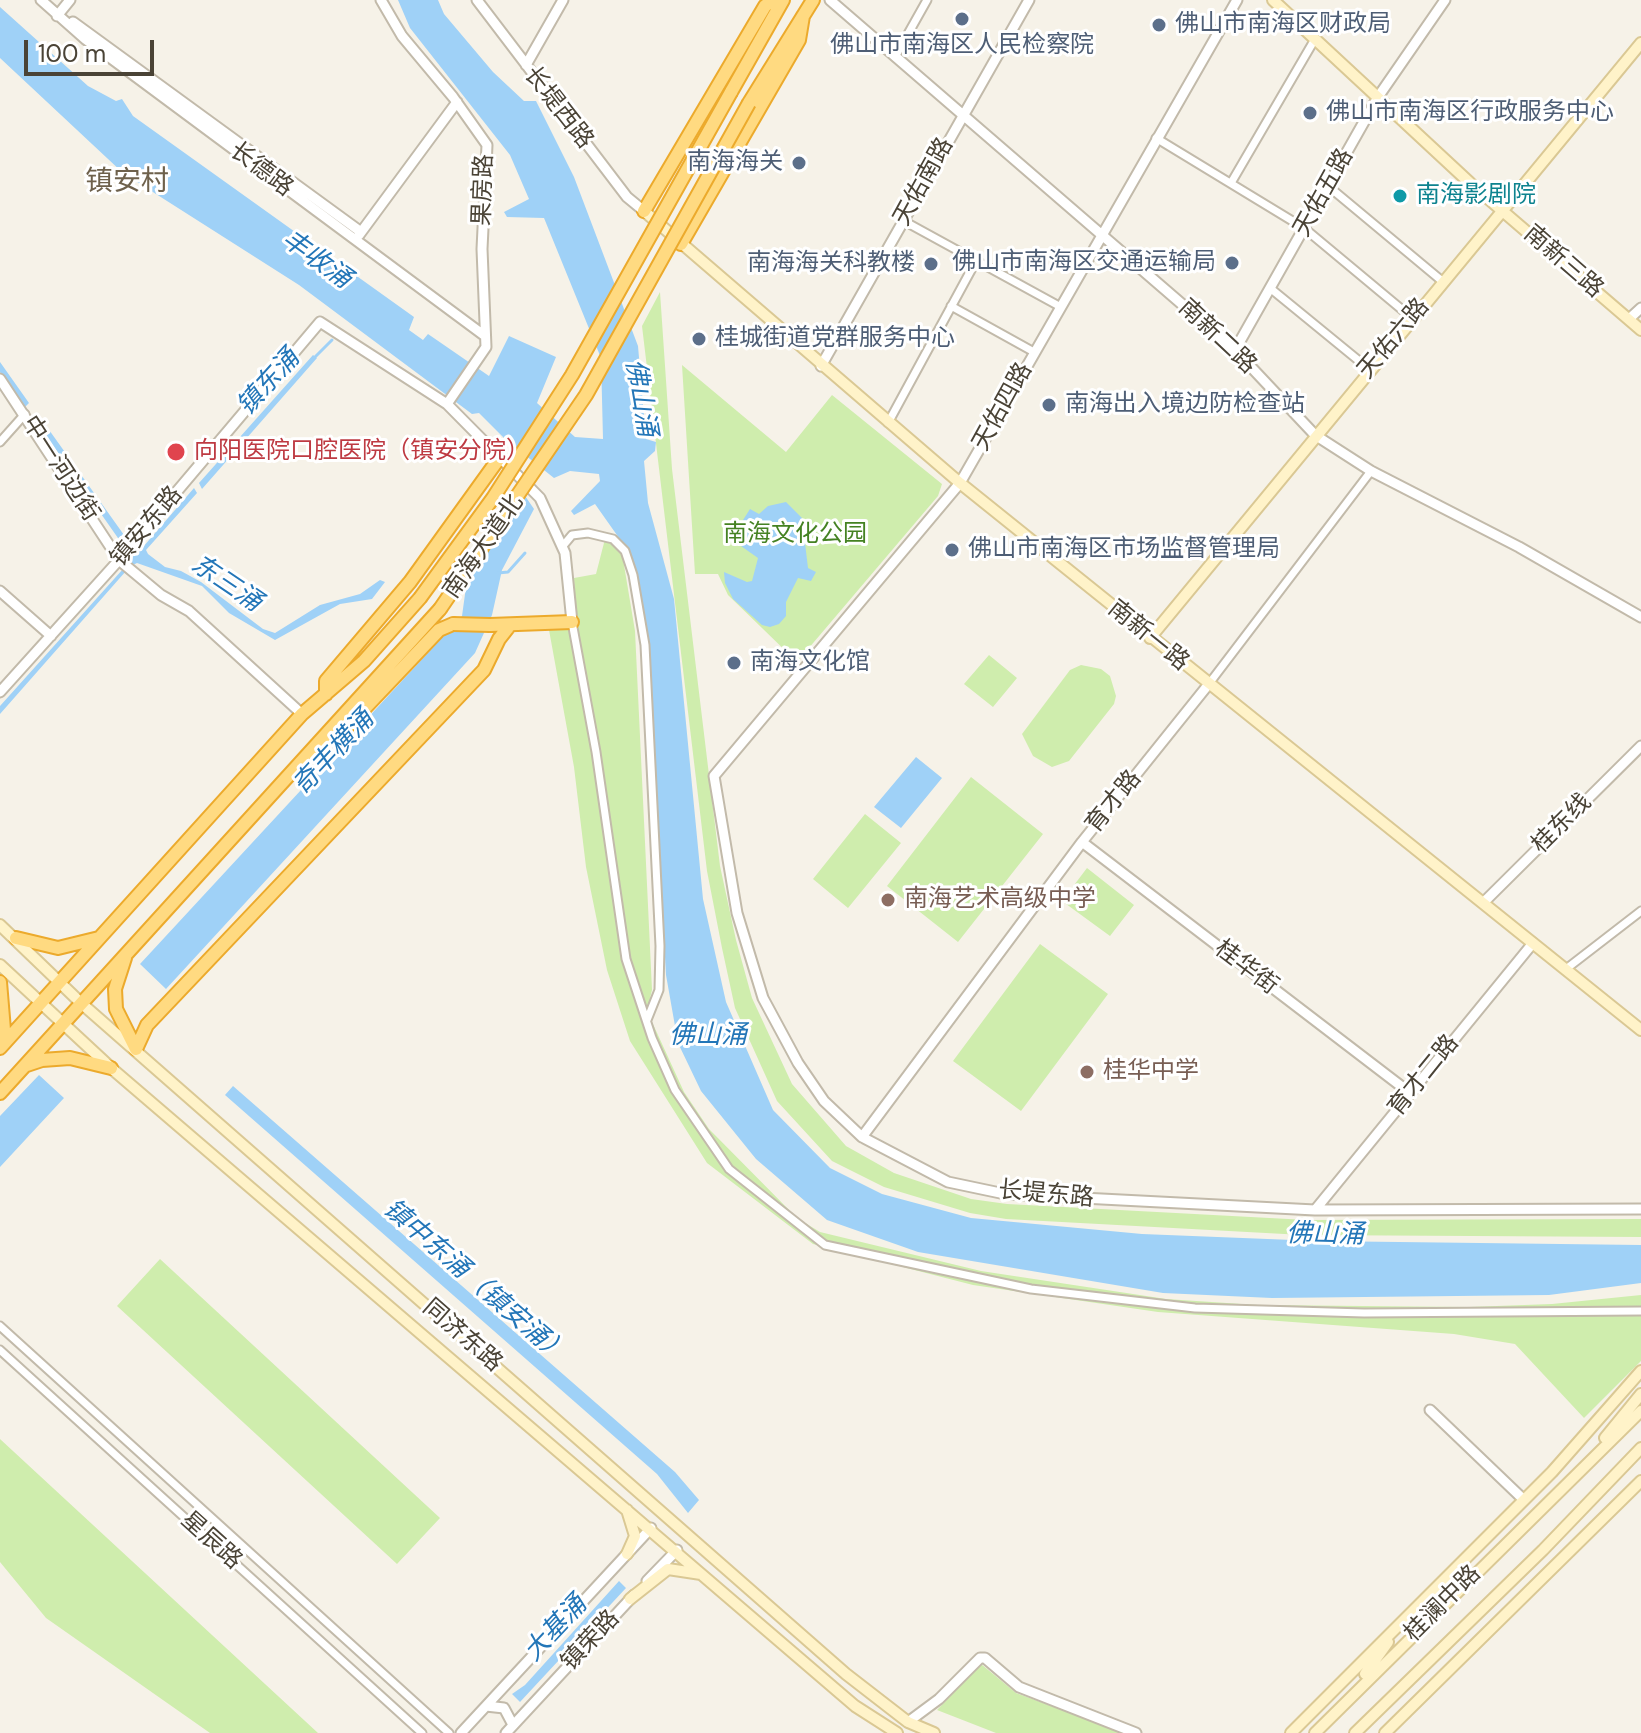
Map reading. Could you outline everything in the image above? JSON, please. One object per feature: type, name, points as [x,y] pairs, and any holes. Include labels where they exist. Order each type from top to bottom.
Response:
[{"type":"highway","points":[[644,211],[765,6],[773,0]]},
{"type":"highway","name":"南海大道北","points":[[3,1045],[302,714],[364,661],[420,598],[493,498],[572,375],[783,0]]},
{"type":"highway","name":"南海大道北","points":[[0,1093],[440,609],[586,395],[749,103],[813,0]]},
{"type":"highway","points":[[681,244],[799,40],[803,16]]},
{"type":"highway","points":[[326,694],[326,681],[410,582],[500,457]]},
{"type":"highway","points":[[325,737],[344,730],[439,630],[453,624],[572,622]]},
{"type":"highway","points":[[136,1049],[147,1025],[484,670],[499,639],[510,625]]},
{"type":"highway","points":[[16,938],[58,948],[99,938]]},
{"type":"highway","points":[[127,953],[115,989],[116,1009],[136,1049]]},
{"type":"highway","points":[[0,982],[3,1045]]},
{"type":"highway","points":[[24,1067],[42,1060],[70,1058],[111,1068]]},
{"type":"main road","name":"南新三路","points":[[1273,0],[1502,210],[1641,330]]},
{"type":"main road","name":"天佑六路","points":[[1150,638],[1641,43]]},
{"type":"main road","name":"南新一路","points":[[644,211],[960,483],[1641,1030]]},
{"type":"main road","name":"同济东路","points":[[0,925],[81,1003],[748,1589],[908,1722],[934,1733]]},
{"type":"main road","name":"同济东路","points":[[0,965],[111,1068],[677,1550],[855,1706],[897,1733]]},
{"type":"main road","points":[[1291,1733],[1524,1500],[1641,1371]]},
{"type":"main road","points":[[1573,1476],[1641,1394]]},
{"type":"main road","points":[[1573,1476],[1641,1411]]},
{"type":"main road","name":"桂澜中路","points":[[1355,1733],[1641,1450]]},
{"type":"main road","name":"桂澜中路","points":[[1316,1732],[1573,1476]]},
{"type":"main road","points":[[1385,1733],[1641,1481]]},
{"type":"main road","points":[[1524,1500],[1537,1512]]},
{"type":"main road","points":[[626,1509],[635,1536],[627,1554]]},
{"type":"main road","points":[[1543,1550],[1558,1560]]},
{"type":"main road","points":[[630,1599],[668,1569],[702,1574]]},
{"type":"main road","points":[[1386,1662],[1400,1624]]},
{"type":"main road","points":[[1348,1700],[1400,1624]]},
{"type":"main road","points":[[1305,1718],[1316,1732]]},
{"type":"street","name":"长德路","points":[[44,0],[358,236],[485,336]]},
{"type":"street","points":[[56,12],[64,0]]},
{"type":"street","points":[[56,12],[70,0]]},
{"type":"street","name":"果房路","points":[[381,0],[402,36],[457,102],[487,145],[482,249],[486,347],[447,404]]},
{"type":"street","name":"长堤西路","points":[[477,0],[627,197],[644,211]]},
{"type":"street","points":[[526,65],[563,0]]},
{"type":"street","name":"南新二路","points":[[830,0],[1235,350],[1315,435],[1371,471],[1519,547],[1641,617]]},
{"type":"street","points":[[895,57],[927,0]]},
{"type":"street","name":"天佑南路","points":[[821,366],[1029,0]]},
{"type":"street","name":"天佑四路","points":[[714,776],[960,483],[1100,233],[1237,0]]},
{"type":"street","name":"天佑五路","points":[[1235,350],[1378,97],[1445,0]]},
{"type":"street","points":[[1231,183],[1315,39]]},
{"type":"street","points":[[358,236],[457,102]]},
{"type":"street","points":[[1156,138],[1304,228],[1412,318]]},
{"type":"street","points":[[1328,186],[1442,281]]},
{"type":"street","points":[[902,220],[1059,306]]},
{"type":"street","points":[[888,423],[976,261]]},
{"type":"street","points":[[1270,288],[1369,369]]},
{"type":"street","points":[[951,306],[1034,352]]},
{"type":"street","points":[[1629,319],[1641,308]]},
{"type":"street","name":"镇安东路","points":[[0,692],[119,560],[320,322],[447,404]]},
{"type":"street","name":"中一河边街","points":[[0,379],[119,560],[161,595],[189,611],[302,714]]},
{"type":"street","points":[[447,404],[540,498],[562,547],[626,959],[675,1090],[729,1169],[825,1245],[1031,1289],[1195,1308],[1364,1313],[1641,1311]]},
{"type":"street","points":[[0,442],[25,414]]},
{"type":"street","name":"育才路","points":[[862,1137],[1082,842],[1208,685],[1371,471]]},
{"type":"street","points":[[562,547],[572,535],[588,533],[613,539],[625,551],[633,575],[645,645],[660,946],[659,990],[647,1020]]},
{"type":"street","points":[[0,591],[51,636]]},
{"type":"street","name":"桂东线","points":[[1483,903],[1641,746]]},
{"type":"street","name":"长堤东路","points":[[714,776],[737,913],[763,998],[798,1063],[824,1101],[862,1137],[948,1182],[1005,1194],[1315,1210],[1641,1209]]},
{"type":"street","name":"桂华街","points":[[1082,842],[1410,1093]]},
{"type":"street","points":[[1566,969],[1641,911]]},
{"type":"street","name":"育才二路","points":[[1315,1210],[1533,943]]},
{"type":"street","points":[[0,1326],[449,1733]]},
{"type":"street","name":"星辰路","points":[[0,1350],[422,1733]]},
{"type":"street","points":[[1430,1410],[1524,1500]]},
{"type":"street","name":"镇荣路","points":[[461,1733],[651,1528]]},
{"type":"street","name":"镇荣路","points":[[510,1729],[677,1550]]},
{"type":"street","points":[[908,1722],[939,1699],[980,1658],[985,1658],[1019,1687],[1136,1733]]},
{"type":"street","points":[[486,1706],[504,1708],[510,1729]]},
{"type":"green space","points":[[660,292],[672,469],[720,866],[736,940],[752,998],[792,1084],[846,1146],[894,1173],[971,1199],[1007,1204],[1307,1220],[1641,1219],[1641,1237],[1303,1235],[1006,1219],[970,1213],[884,1187],[832,1161],[777,1101],[735,1008],[722,948],[707,871],[642,326]]},
{"type":"green space","name":"南海文化公园","points":[[682,365],[786,452],[832,395],[942,484],[938,496],[797,662],[728,595],[718,574],[695,574]]},
{"type":"green space","points":[[605,539],[622,553],[635,631],[652,990],[647,1011],[684,1092],[709,1129],[797,1218],[820,1232],[981,1271],[1166,1299],[1257,1305],[1469,1307],[1552,1304],[1641,1295],[1641,1361],[1584,1418],[1515,1344],[1454,1334],[1158,1312],[973,1285],[813,1244],[707,1163],[630,1041],[607,970],[586,867],[574,767],[549,630],[576,625],[574,578],[596,574]]},
{"type":"green space","points":[[989,655],[1017,678],[993,707],[964,684]]},
{"type":"green space","points":[[1081,665],[1101,669],[1110,676],[1116,696],[1114,704],[1069,761],[1052,767],[1033,756],[1022,734],[1070,670]]},
{"type":"green space","points":[[971,777],[1043,834],[958,942],[887,886]]},
{"type":"green space","points":[[865,814],[901,843],[848,908],[813,879]]},
{"type":"green space","points":[[1087,868],[1134,905],[1110,936],[1062,901]]},
{"type":"green space","points":[[1040,944],[1108,994],[1021,1111],[953,1061]]},
{"type":"green space","points":[[160,1259],[440,1518],[397,1564],[117,1306]]},
{"type":"green space","points":[[0,1439],[318,1733],[210,1733],[46,1618],[0,1562]]},
{"type":"green space","points":[[981,1664],[1016,1693],[1125,1733],[996,1733],[937,1710]]},
{"type":"water","points":[[398,0],[438,0],[444,14],[493,72],[524,101],[536,101],[574,177],[638,346],[646,439],[656,442],[655,451],[644,461],[648,503],[674,599],[703,899],[726,1002],[773,1110],[830,1168],[882,1194],[971,1218],[1142,1234],[1318,1241],[1641,1245],[1641,1283],[1549,1295],[1272,1298],[1163,1293],[918,1252],[827,1220],[756,1159],[701,1091],[678,1043],[666,975],[647,636],[636,576],[631,555],[595,504],[574,515],[571,511],[600,481],[599,474],[570,471],[554,478],[506,440],[479,413],[472,414],[299,285],[123,173],[0,58],[0,7],[88,86],[116,101],[122,99],[133,116],[414,317],[409,330],[423,340],[428,334],[489,376],[509,336],[556,357],[537,403],[575,437],[603,439],[601,358],[544,218],[507,217],[504,212],[529,199],[510,155],[410,28]]},
{"type":"water","points":[[313,355],[317,358],[202,489],[199,483]]},
{"type":"water","points":[[0,362],[29,403],[25,407],[0,372]]},
{"type":"water","points":[[37,413],[129,542],[125,548],[33,417]]},
{"type":"water","points":[[194,488],[197,493],[146,550],[165,567],[181,571],[201,582],[263,629],[275,633],[320,605],[360,594],[380,580],[385,582],[372,599],[340,604],[275,640],[229,613],[202,586],[137,563],[129,567],[126,564],[134,552],[143,547]]},
{"type":"water","points":[[521,490],[534,509],[502,570],[492,615],[475,653],[166,989],[140,964],[462,616],[466,587]]},
{"type":"water","points":[[786,502],[802,518],[808,568],[816,572],[811,581],[798,578],[786,602],[786,616],[779,624],[770,627],[762,625],[733,599],[725,583],[724,572],[747,582],[752,581],[758,558],[731,539],[750,509],[759,514],[768,506]]},
{"type":"water","points":[[123,569],[126,571],[0,714],[0,706]]},
{"type":"water","points":[[916,757],[942,778],[901,828],[874,807]]},
{"type":"water","points":[[39,1075],[64,1098],[0,1167],[0,1116]]},
{"type":"water","points":[[233,1086],[675,1472],[699,1500],[688,1513],[657,1474],[225,1095]]},
{"type":"water","points":[[619,1581],[626,1588],[520,1702],[512,1694],[525,1685]]},
{"type":"waterway","name":"镇东涌","points":[[314,358],[332,340]]},
{"type":"waterway","name":"奇丰横涌","points":[[498,573],[508,572],[525,553]]},
{"type":"place","name":"佛山市南海区人民检察院","points":[[962,19]]},
{"type":"place","name":"佛山市南海区财政局","points":[[1159,25]]},
{"type":"place","name":"佛山市南海区行政服务中心","points":[[1310,113]]},
{"type":"place","name":"南海海关","points":[[799,163]]},
{"type":"place","name":"南海影剧院","points":[[1400,196]]},
{"type":"place","name":"佛山市南海区交通运输局","points":[[1232,263]]},
{"type":"place","name":"南海海关科教楼","points":[[931,264]]},
{"type":"place","name":"桂城街道党群服务中心","points":[[699,339]]},
{"type":"place","name":"南海出入境边防检查站","points":[[1049,405]]},
{"type":"place","name":"向阳医院口腔医院（镇安分院）","points":[[176,452]]},
{"type":"place","name":"佛山市南海区市场监督管理局","points":[[952,550]]},
{"type":"place","name":"南海文化馆","points":[[734,663]]},
{"type":"place","name":"南海艺术高级中学","points":[[888,900]]},
{"type":"place","name":"桂华中学","points":[[1087,1072]]},
{"type":"district","name":"镇安村","points":[[127,183]]},
{"type":"water label","name":"丰收涌","points":[[316,260]]},
{"type":"water label","name":"佛山涌","points":[[640,398]]},
{"type":"water label","name":"东三涌","points":[[226,584]]},
{"type":"water label","name":"佛山涌","points":[[708,1036]]},
{"type":"water label","name":"佛山涌","points":[[1325,1235]]},
{"type":"water label","name":"镇中东涌（镇安涌）","points":[[475,1282]]},
{"type":"water label","name":"大基涌","points":[[556,1629]]}]
